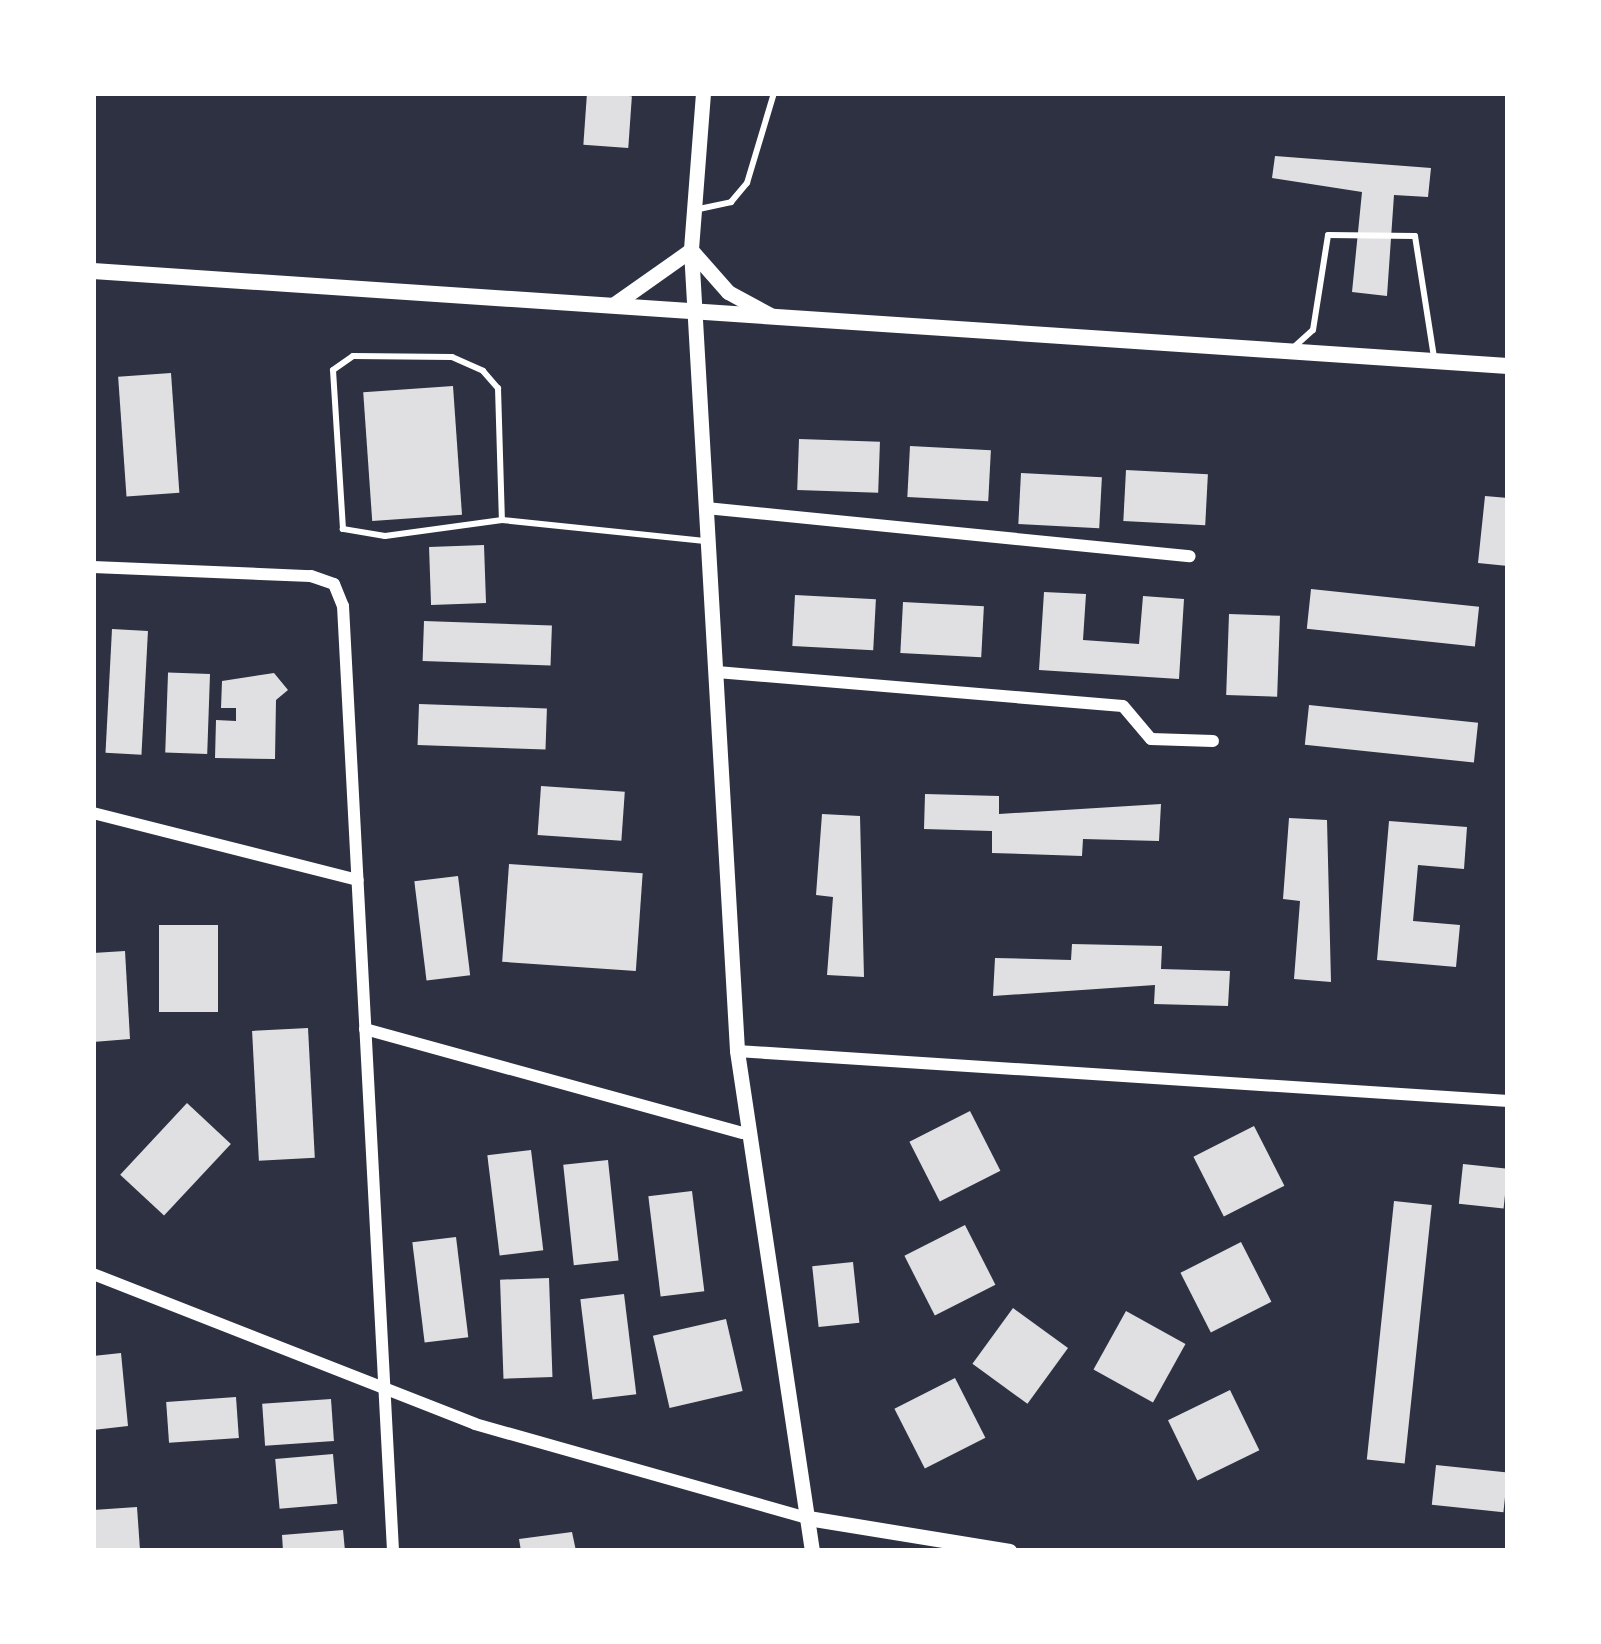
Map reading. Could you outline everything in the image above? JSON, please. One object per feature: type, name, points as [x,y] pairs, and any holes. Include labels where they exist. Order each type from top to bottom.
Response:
[{"type":"main road","points":[[93,271],[1508,366]]},
{"type":"street","points":[[703,93],[691,250],[693,310],[743,1133],[812,1551]]},
{"type":"street","points":[[613,305],[691,250]]},
{"type":"street","points":[[691,250],[728,292],[772,316]]},
{"type":"street","points":[[706,508],[1190,556]]},
{"type":"street","points":[[93,567],[334,584],[358,880],[393,1551]]},
{"type":"street","points":[[716,672],[1123,706],[1151,739],[1213,741]]},
{"type":"street","points":[[93,813],[358,880]]},
{"type":"street","points":[[364,1029],[743,1133]]},
{"type":"street","points":[[737,1052],[1508,1101]]},
{"type":"street","points":[[93,1274],[387,1393],[808,1518],[1009,1551]]},
{"type":"lane","points":[[694,210],[731,202],[748,183],[774,93]]},
{"type":"lane","points":[[1288,352],[1313,330],[1328,236],[1415,236],[1436,362]]},
{"type":"lane","points":[[502,520],[498,388],[483,371],[452,357],[372,356],[333,370],[343,529],[386,536],[502,520],[708,541]]},
{"type":"building","points":[[587,93],[632,96],[628,148],[583,145]]},
{"type":"building","points":[[1275,156],[1431,168],[1428,197],[1394,195],[1387,296],[1352,292],[1362,192],[1272,178]]},
{"type":"building","points":[[171,373],[179,493],[126,496],[118,377]]},
{"type":"building","points":[[453,386],[462,515],[372,521],[363,392]]},
{"type":"building","points":[[799,439],[880,442],[878,493],[797,490]]},
{"type":"building","points":[[910,446],[991,450],[988,501],[907,497]]},
{"type":"building","points":[[1126,470],[1208,474],[1205,525],[1123,521]]},
{"type":"building","points":[[1021,473],[1102,477],[1099,528],[1018,524]]},
{"type":"building","points":[[1485,496],[1508,498],[1508,566],[1478,563]]},
{"type":"building","points":[[484,545],[486,603],[431,605],[429,547]]},
{"type":"building","points":[[1311,589],[1479,607],[1475,646],[1307,629]]},
{"type":"building","points":[[1044,592],[1086,594],[1083,640],[1139,644],[1143,596],[1184,599],[1179,679],[1039,670]]},
{"type":"building","points":[[795,595],[876,599],[873,650],[792,646]]},
{"type":"building","points":[[903,602],[984,606],[981,657],[900,653]]},
{"type":"building","points":[[1229,614],[1280,616],[1277,697],[1226,695]]},
{"type":"building","points":[[424,621],[552,625],[551,665],[423,661]]},
{"type":"building","points":[[112,629],[148,631],[141,755],[106,753]]},
{"type":"building","points":[[168,673],[210,674],[207,754],[165,752]]},
{"type":"building","points":[[274,673],[288,690],[276,700],[275,759],[215,758],[216,720],[236,721],[236,708],[221,708],[222,681]]},
{"type":"building","points":[[419,704],[547,708],[545,749],[418,745]]},
{"type":"building","points":[[1309,705],[1478,723],[1474,763],[1305,745]]},
{"type":"building","points":[[541,786],[625,792],[621,841],[538,835]]},
{"type":"building","points":[[925,794],[999,796],[999,814],[1161,804],[1159,841],[1083,839],[1082,856],[992,853],[992,831],[924,829]]},
{"type":"building","points":[[822,814],[860,816],[864,977],[827,975],[833,897],[816,895]]},
{"type":"building","points":[[1289,818],[1327,820],[1331,982],[1294,979],[1300,901],[1283,899]]},
{"type":"building","points":[[1389,821],[1467,827],[1464,869],[1418,865],[1413,921],[1460,925],[1456,967],[1377,960]]},
{"type":"building","points":[[509,864],[643,873],[636,971],[502,962]]},
{"type":"building","points":[[458,876],[470,975],[427,981],[414,881]]},
{"type":"building","points":[[159,925],[218,925],[218,1012],[159,1012]]},
{"type":"building","points":[[1072,944],[1162,946],[1161,969],[1230,971],[1228,1006],[1154,1004],[1155,985],[993,996],[995,958],[1071,960]]},
{"type":"building","points":[[125,951],[130,1039],[93,1042],[93,953]]},
{"type":"building","points":[[308,1028],[315,1158],[259,1161],[252,1031]]},
{"type":"building","points":[[187,1103],[231,1144],[164,1216],[120,1175]]},
{"type":"building","points":[[970,1111],[1000,1171],[940,1202],[909,1142]]},
{"type":"building","points":[[1254,1126],[1284,1186],[1224,1217],[1193,1157]]},
{"type":"building","points":[[531,1150],[543,1250],[500,1256],[487,1155]]},
{"type":"building","points":[[608,1160],[619,1260],[574,1265],[563,1165]]},
{"type":"building","points":[[1463,1164],[1508,1169],[1504,1208],[1459,1204]]},
{"type":"building","points":[[692,1191],[704,1291],[661,1297],[648,1196]]},
{"type":"building","points":[[1394,1201],[1432,1205],[1405,1464],[1367,1460]]},
{"type":"building","points":[[965,1225],[995,1285],[935,1316],[904,1256]]},
{"type":"building","points":[[456,1237],[468,1337],[425,1343],[412,1242]]},
{"type":"building","points":[[1241,1242],[1271,1302],[1211,1333],[1180,1273]]},
{"type":"building","points":[[853,1262],[859,1323],[819,1327],[812,1266]]},
{"type":"building","points":[[549,1278],[552,1377],[503,1379],[500,1280]]},
{"type":"building","points":[[624,1294],[636,1394],[593,1400],[580,1299]]},
{"type":"building","points":[[1013,1308],[1068,1348],[1027,1404],[972,1364]]},
{"type":"building","points":[[1126,1311],[1185,1344],[1153,1403],[1094,1370]]},
{"type":"building","points":[[726,1319],[743,1391],[670,1408],[653,1336]]},
{"type":"building","points":[[121,1353],[128,1426],[93,1430],[93,1356]]},
{"type":"building","points":[[955,1378],[985,1438],[925,1469],[894,1409]]},
{"type":"building","points":[[1230,1390],[1259,1450],[1197,1480],[1168,1420]]},
{"type":"building","points":[[236,1397],[239,1438],[169,1443],[166,1402]]},
{"type":"building","points":[[331,1399],[334,1441],[265,1446],[262,1404]]},
{"type":"building","points":[[333,1454],[337,1504],[280,1509],[275,1459]]},
{"type":"building","points":[[1436,1465],[1508,1473],[1503,1512],[1432,1505]]},
{"type":"building","points":[[137,1507],[140,1549],[96,1551],[93,1510]]},
{"type":"building","points":[[343,1530],[345,1551],[283,1551],[282,1535]]},
{"type":"building","points":[[572,1532],[576,1551],[521,1551],[519,1539]]}]
